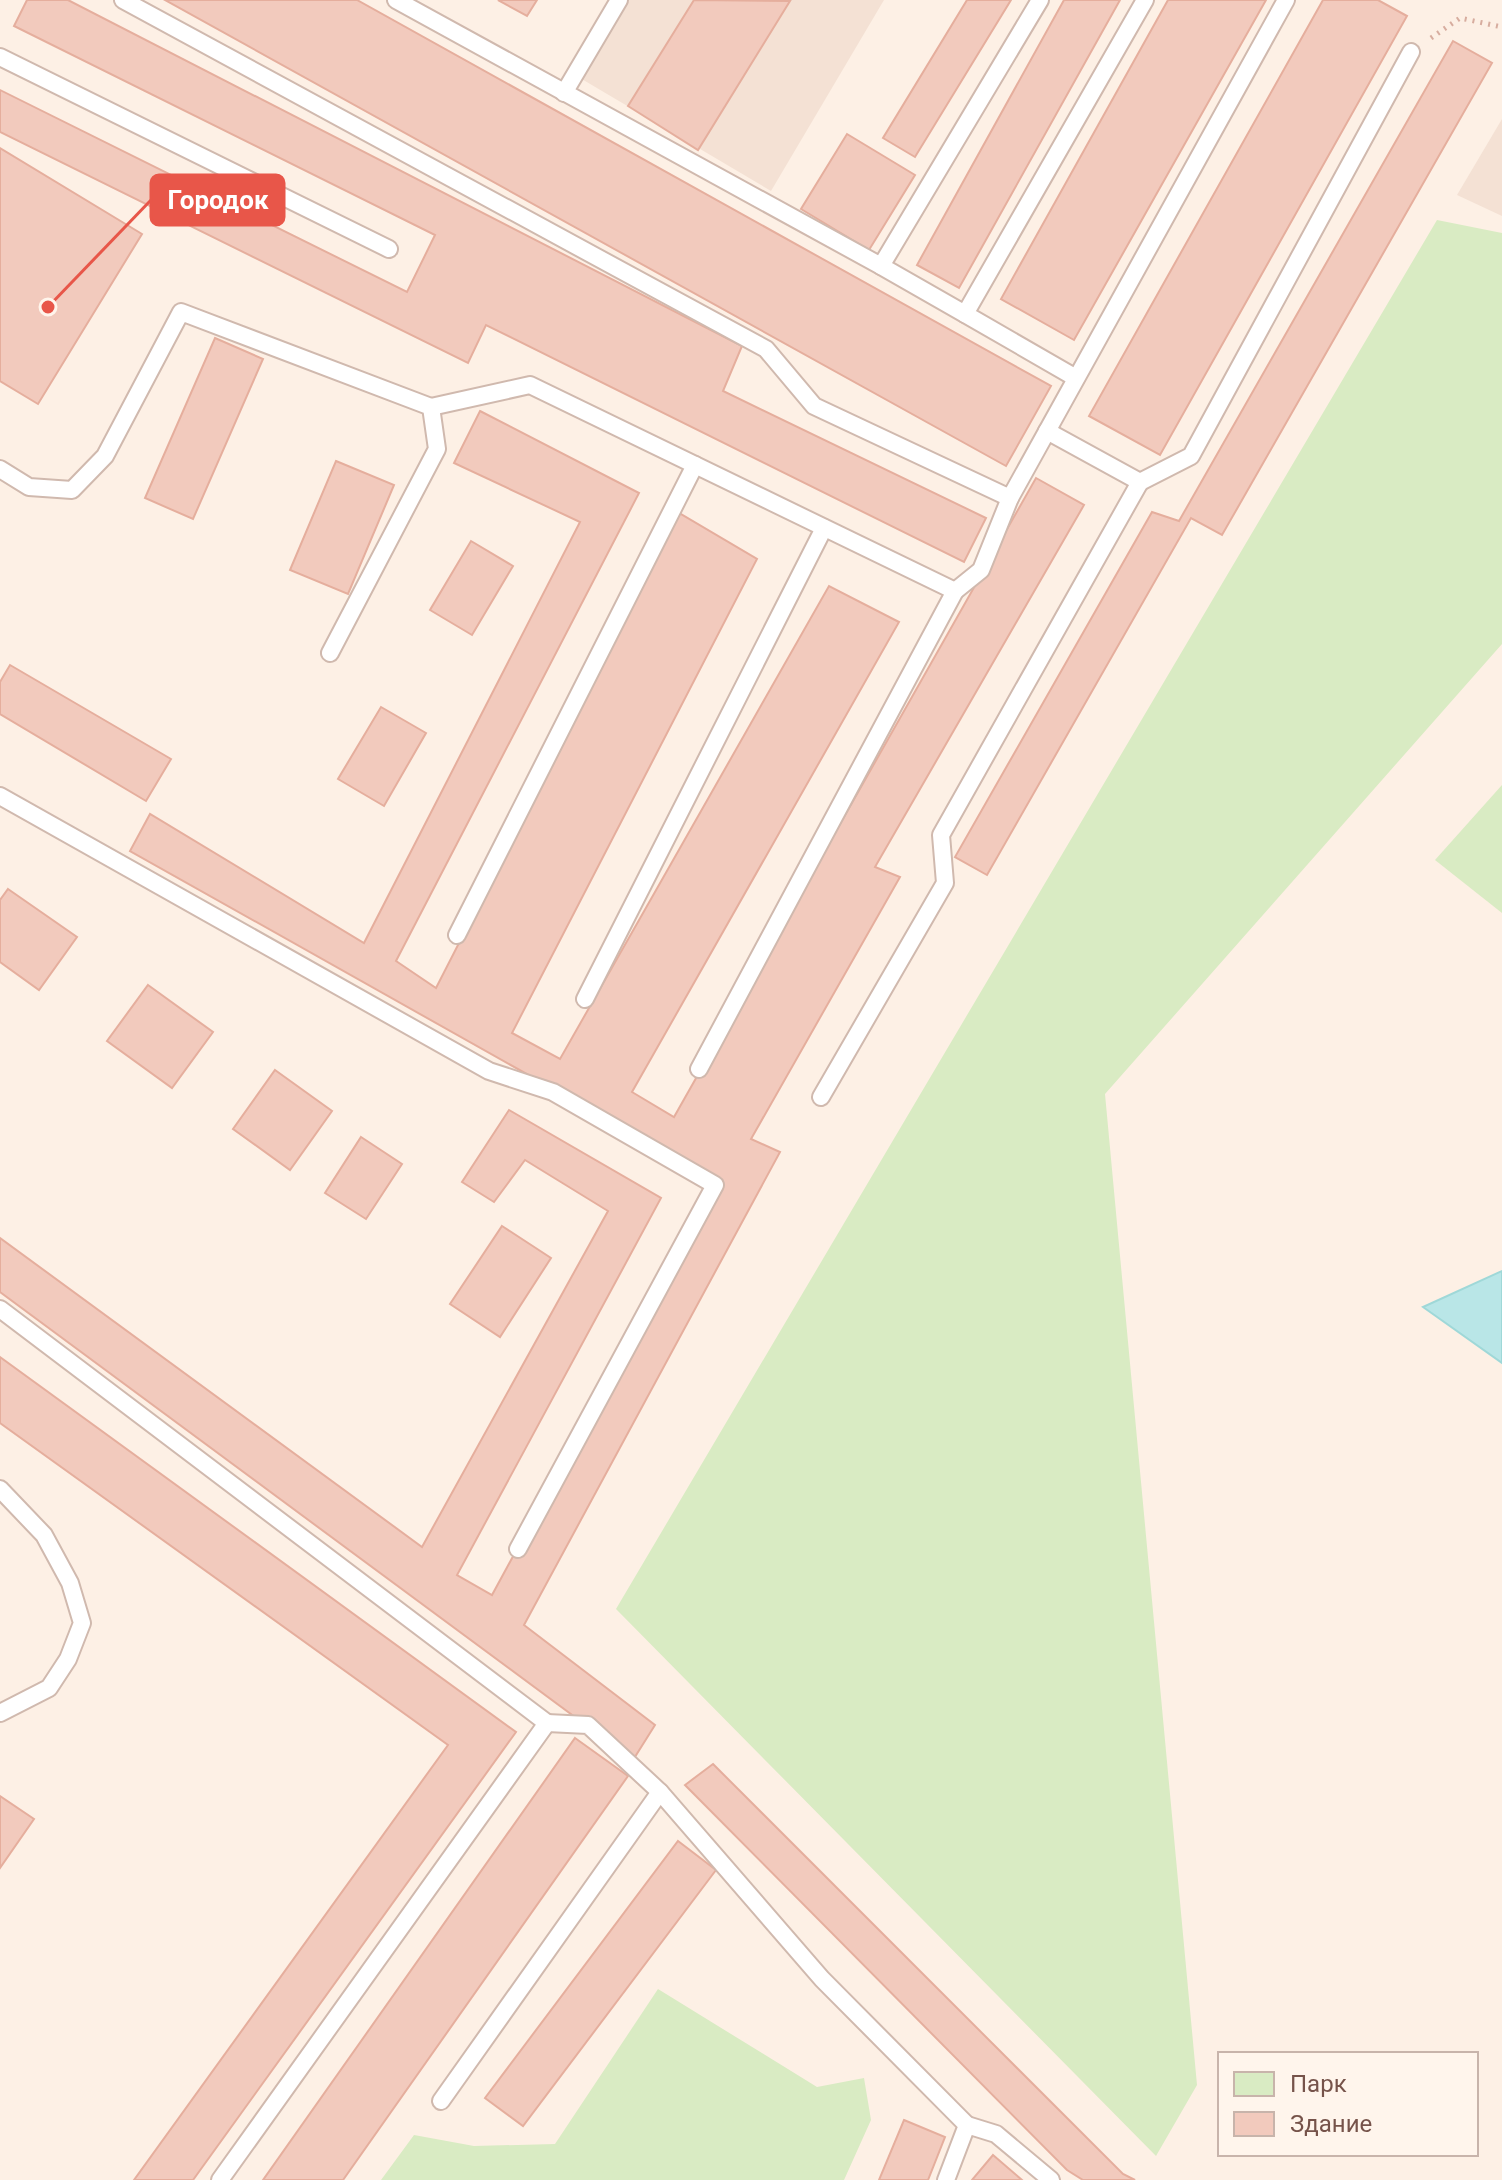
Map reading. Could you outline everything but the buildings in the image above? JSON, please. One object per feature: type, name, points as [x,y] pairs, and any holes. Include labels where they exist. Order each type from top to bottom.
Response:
[{"type":"lane","points":[[123,0],[766,349],[814,406],[1010,498]]},
{"type":"lane","points":[[396,0],[881,266],[1076,378]]},
{"type":"lane","points":[[564,93],[619,0]]},
{"type":"lane","points":[[881,266],[1040,0]]},
{"type":"lane","points":[[965,314],[1145,0]]},
{"type":"lane","points":[[699,1069],[955,591],[981,570],[1010,498],[1286,0]]},
{"type":"lane","points":[[821,1097],[945,883],[941,835],[1140,482],[1191,456],[1411,52]]},
{"type":"lane","points":[[0,57],[389,249]]},
{"type":"lane","points":[[0,469],[29,487],[72,490],[105,456],[181,312],[431,407],[530,385],[955,591]]},
{"type":"lane","points":[[330,653],[437,449],[431,407]]},
{"type":"lane","points":[[1047,431],[1140,482]]},
{"type":"lane","points":[[457,935],[695,465]]},
{"type":"lane","points":[[585,999],[824,528]]},
{"type":"lane","points":[[0,796],[489,1071],[553,1092],[715,1185],[518,1549]]},
{"type":"lane","points":[[0,1309],[547,1723],[588,1725],[660,1792],[822,1979],[967,2125],[996,2134],[1051,2180]]},
{"type":"lane","points":[[0,1489],[44,1535],[70,1583],[82,1623],[68,1659],[49,1688],[0,1713]]},
{"type":"lane","points":[[220,2180],[547,1723]]},
{"type":"lane","points":[[441,2101],[660,1792]]},
{"type":"lane","points":[[946,2180],[967,2125]]},
{"type":"path","points":[[1411,52],[1460,18],[1502,27]]},
{"type":"shaded area","points":[[626,0],[884,0],[771,191],[580,78]]},
{"type":"shaded area","points":[[1502,119],[1502,216],[1457,195]]},
{"type":"green space","points":[[1437,220],[1502,233],[1502,644],[1105,1094],[1197,2085],[1156,2156],[616,1609]]},
{"type":"green space","points":[[1502,785],[1502,913],[1435,860]]},
{"type":"green space","points":[[658,1989],[817,2087],[864,2078],[871,2120],[844,2180],[381,2180],[414,2135],[474,2146],[555,2144]]},
{"type":"water","points":[[1502,1271],[1502,1363],[1423,1307]]},
{"type":"place","name":"Городок","points":[[48,307]]}]
